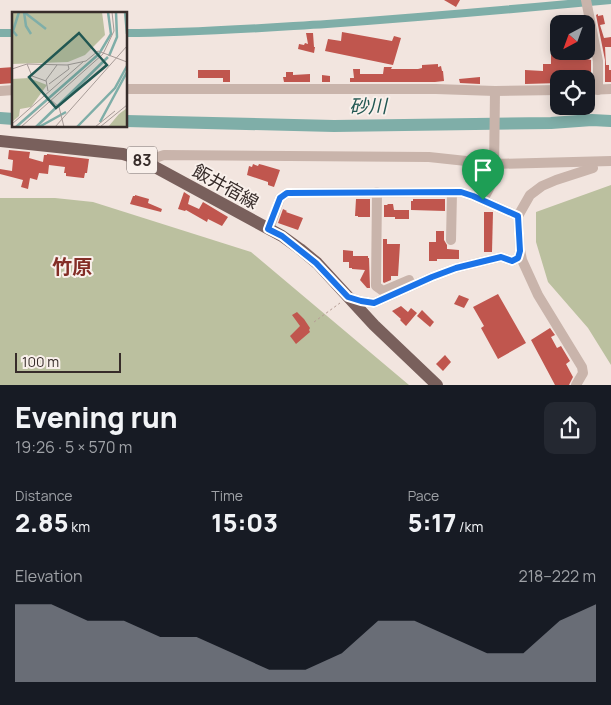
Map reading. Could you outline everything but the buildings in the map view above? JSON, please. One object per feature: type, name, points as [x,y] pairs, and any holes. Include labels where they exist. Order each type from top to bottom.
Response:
[{"type":"main road","name":"飯井宿線","points":[[0,141],[122,154],[142,160],[282,236],[316,263],[374,325],[437,385]]},
{"type":"street","points":[[587,5],[598,61],[598,90],[611,90]]},
{"type":"street","points":[[128,89],[550,90]]},
{"type":"street","points":[[483,200],[492,183],[494,171],[495,91]]},
{"type":"street","points":[[150,164],[155,158],[164,155],[429,157],[494,162],[611,161]]},
{"type":"street","points":[[576,385],[583,373],[582,367],[538,295],[522,260],[518,216],[530,195],[542,186],[593,168]]},
{"type":"street","points":[[377,192],[376,286],[383,291],[409,280]]},
{"type":"street","points":[[451,240],[452,192]]},
{"type":"street","points":[[268,229],[280,198],[287,193],[461,192],[518,216]]},
{"type":"street","points":[[348,297],[374,303],[456,268],[501,257],[512,261],[518,258],[520,250]]},
{"type":"path","points":[[314,322],[348,297]]},
{"type":"green space","points":[[611,185],[611,365],[588,328],[548,282],[536,242],[536,212]]},
{"type":"green space","points":[[0,198],[55,198],[93,202],[251,252],[409,385],[0,385]]},
{"type":"waterway","points":[[128,33],[327,24],[611,0]]},
{"type":"waterway","points":[[0,33],[12,33]]},
{"type":"waterway","name":"砂川","points":[[0,118],[12,119]]},
{"type":"waterway","name":"砂川","points":[[128,121],[334,126],[611,121]]},
{"type":"district","name":"竹原","points":[[72,266]]},
{"type":"route","points":[[461,192],[483,200],[518,216],[520,251],[518,258],[512,261],[501,257],[456,268],[374,303],[348,297],[300,249],[268,229],[280,198],[287,193],[461,192]]}]
